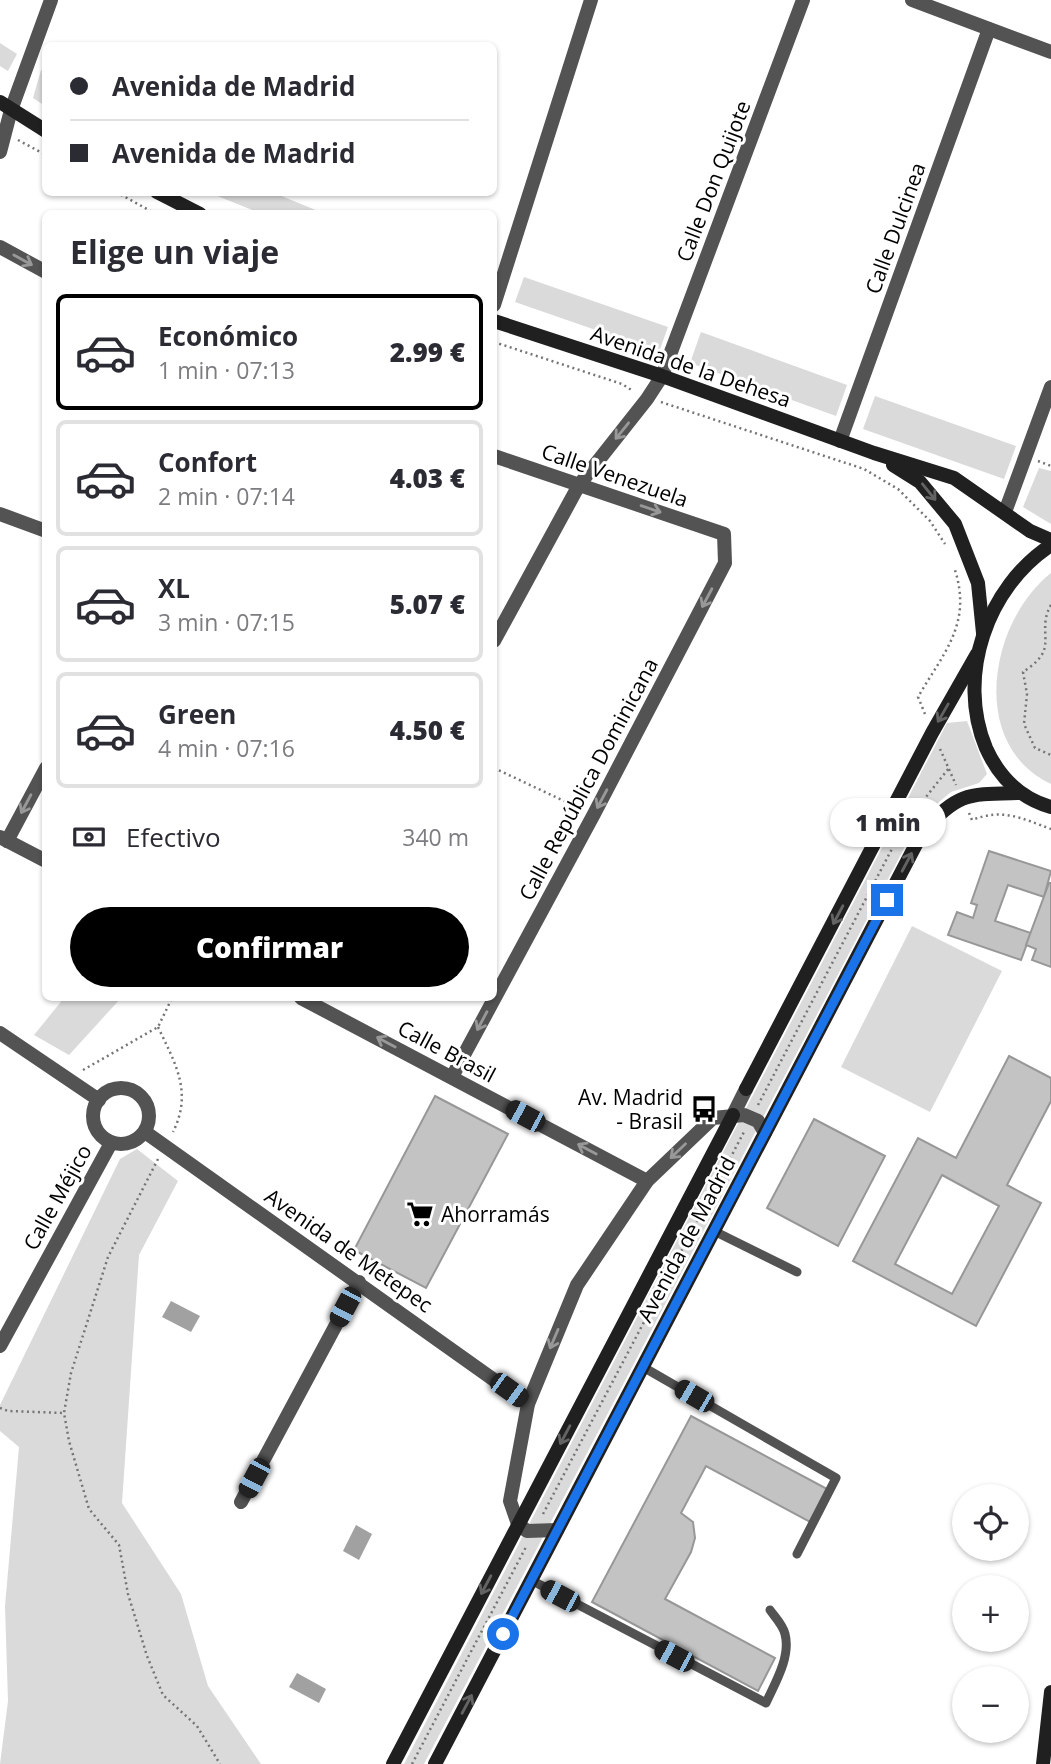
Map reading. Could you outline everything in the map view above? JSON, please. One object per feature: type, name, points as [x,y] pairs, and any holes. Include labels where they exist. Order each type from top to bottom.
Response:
[{"type":"street","points":[[0,152],[6,135],[6,106],[51,0]]},
{"type":"street","points":[[497,296],[591,0]]},
{"type":"street","name":"Calle Don Quijote","points":[[497,635],[579,485],[662,376],[803,0]]},
{"type":"street","points":[[912,0],[1051,52]]},
{"type":"street","name":"Calle Dulcinea","points":[[840,441],[989,29]]},
{"type":"street","points":[[6,106],[42,128]]},
{"type":"street","points":[[165,196],[192,210]]},
{"type":"street","points":[[0,247],[42,270]]},
{"type":"street","name":"Avenida de la Dehesa","points":[[497,322],[662,376],[874,453],[954,478],[1051,542]]},
{"type":"street","points":[[1005,512],[1051,387]]},
{"type":"street","name":"Avenida de la Dehesa","points":[[874,453],[920,482],[955,524],[978,583],[983,637]]},
{"type":"street","name":"Calle Venezuela","points":[[497,457],[724,534]]},
{"type":"street","points":[[0,514],[42,530]]},
{"type":"street","name":"Calle República Dominicana","points":[[497,994],[725,562],[724,534]]},
{"type":"street","points":[[1051,542],[1004,590],[977,654],[974,682],[976,717],[990,758],[1000,774],[1019,793],[1051,807]]},
{"type":"street","name":"Avenida de Madrid","points":[[393,1764],[932,733],[977,654]]},
{"type":"street","points":[[42,775],[4,839],[42,859]]},
{"type":"street","points":[[962,797],[988,793],[1019,793]]},
{"type":"street","name":"Avenida de Madrid","points":[[435,1764],[923,831],[944,808],[962,797]]},
{"type":"street","name":"Calle Brasil","points":[[309,1001],[648,1181]]},
{"type":"street","name":"Calle República Dominicana","points":[[452,1077],[493,1001]]},
{"type":"street","points":[[0,1033],[99,1100]]},
{"type":"street","points":[[114,1089],[133,1091],[147,1104],[149,1113],[145,1132],[130,1143],[111,1143],[98,1132],[94,1124],[95,1108],[99,1100],[114,1089]]},
{"type":"street","points":[[733,1115],[751,1117],[758,1121],[765,1133]]},
{"type":"street","name":"Avenida de Madrid","points":[[518,1524],[510,1501],[528,1404],[577,1285],[648,1181],[713,1118],[733,1115]]},
{"type":"street","name":"Avenida de Metepec","points":[[145,1132],[528,1404]]},
{"type":"street","name":"Calle Méjico","points":[[0,1346],[111,1143]]},
{"type":"street","points":[[240,1502],[359,1282]]},
{"type":"street","points":[[518,1524],[527,1531],[557,1530]]},
{"type":"street","points":[[1043,1764],[1051,1692]]},
{"type":"lane","points":[[714,1231],[797,1272]]},
{"type":"lane","points":[[643,1367],[836,1478],[797,1554]]},
{"type":"lane","points":[[531,1580],[766,1703],[783,1666],[785,1647],[785,1633],[770,1610]]},
{"type":"path","points":[[6,135],[42,153]]},
{"type":"path","points":[[123,196],[149,210]]},
{"type":"path","points":[[497,343],[622,384],[647,399],[668,403],[864,469],[898,489],[930,521],[948,549]]},
{"type":"path","points":[[952,561],[960,584],[961,613],[955,634],[918,697],[972,820],[987,814],[1005,813],[1051,829]]},
{"type":"path","points":[[1051,605],[1044,622],[1046,641],[1042,656],[1023,672],[1027,694],[1024,724],[1035,748],[1051,755]]},
{"type":"path","points":[[412,1764],[906,822],[948,768]]},
{"type":"path","points":[[497,769],[594,814]]},
{"type":"path","points":[[890,815],[923,831]]},
{"type":"path","points":[[73,1082],[83,1069],[158,1027],[171,1001]]},
{"type":"path","points":[[158,1027],[182,1082],[183,1098],[178,1120],[108,1257],[71,1373],[64,1413],[69,1441],[89,1509],[118,1545],[128,1594],[147,1656],[163,1695],[197,1726],[220,1764]]},
{"type":"path","points":[[746,1089],[779,1106]]},
{"type":"path","points":[[0,1408],[8,1411],[64,1413]]},
{"type":"path","points":[[480,1595],[514,1612]]},
{"type":"shaded area","points":[[0,43],[17,54],[8,71],[0,66]]},
{"type":"shaded area","points":[[41,70],[42,104],[33,98]]},
{"type":"shaded area","points":[[218,196],[281,196],[316,210],[252,210]]},
{"type":"shaded area","points":[[524,277],[668,327],[659,352],[515,302]]},
{"type":"shaded area","points":[[701,332],[847,385],[836,416],[690,363]]},
{"type":"shaded area","points":[[875,396],[1016,446],[1004,479],[863,429]]},
{"type":"shaded area","points":[[1039,468],[1051,471],[1051,524],[1023,507]]},
{"type":"shaded area","points":[[1051,573],[1051,784],[1025,766],[1007,741],[998,713],[997,682],[1002,651],[1013,621],[1030,595]]},
{"type":"shaded area","points":[[967,721],[987,774],[979,783],[951,792],[920,818],[424,1764],[404,1764],[947,723]]},
{"type":"shaded area","points":[[912,926],[1002,971],[930,1112],[841,1067]]},
{"type":"shaded area","points":[[62,1001],[118,1001],[69,1055],[34,1035]]},
{"type":"shaded area","points":[[137,1149],[178,1181],[139,1255],[122,1503],[181,1594],[208,1686],[261,1764],[0,1764],[8,1701],[5,1606],[19,1447],[0,1431],[0,1405],[120,1159]]},
{"type":"shaded area","points":[[171,1301],[200,1316],[191,1332],[162,1317]]},
{"type":"shaded area","points":[[356,1525],[372,1534],[359,1560],[343,1551]]},
{"type":"shaded area","points":[[297,1673],[326,1689],[319,1703],[289,1687]]},
{"type":"building","points":[[989,851],[1051,871],[1044,897],[1008,885],[995,921],[1031,933],[1021,960],[948,935],[957,912],[973,918],[977,905],[971,903]]},
{"type":"building","points":[[1049,883],[1051,967],[1032,960],[1036,949],[1026,945]]},
{"type":"building","points":[[1009,1056],[1051,1078],[1051,1101],[1007,1185],[1041,1203],[976,1326],[853,1261],[918,1138],[956,1158]],"holes":[[[942,1175],[999,1206],[952,1294],[895,1264]]]},
{"type":"building","name":"Ahorramás","points":[[435,1096],[508,1134],[426,1288],[354,1250]]},
{"type":"building","points":[[814,1119],[885,1156],[838,1246],[767,1208]]},
{"type":"building","points":[[691,1416],[827,1489],[810,1522],[706,1466],[681,1513],[693,1522],[695,1538],[691,1552],[665,1599],[775,1658],[758,1691],[592,1602]]},
{"type":"place","name":"Av. Madrid - Brasil","points":[[704,1109]]},
{"type":"place","name":"Ahorramás","points":[[420,1214]]},
{"type":"route","points":[[503,1634],[887,900]]}]
